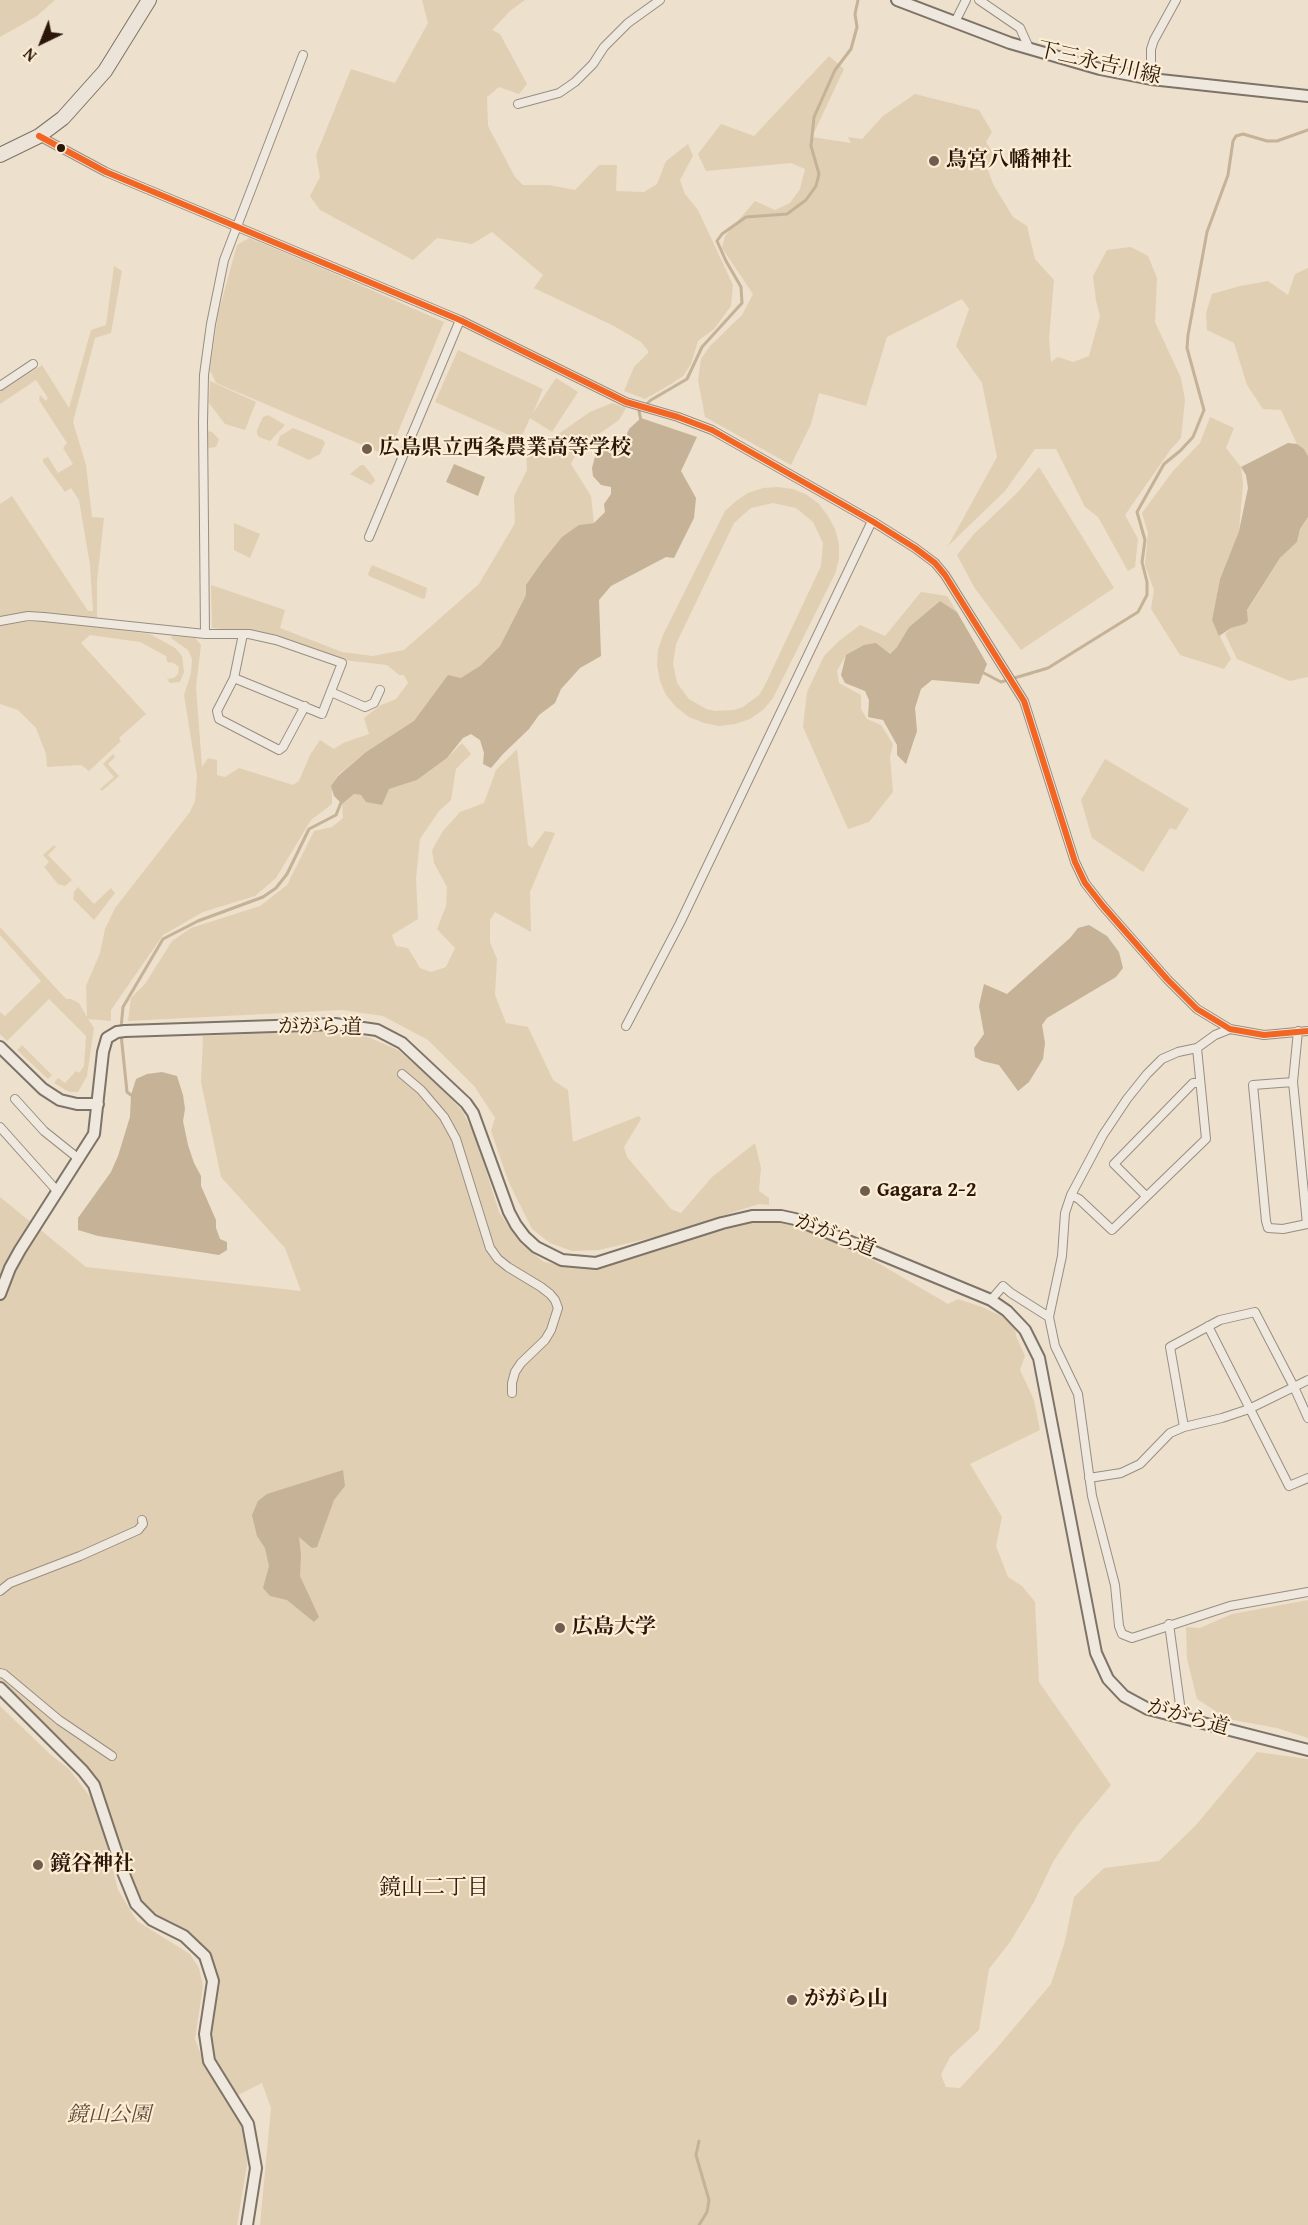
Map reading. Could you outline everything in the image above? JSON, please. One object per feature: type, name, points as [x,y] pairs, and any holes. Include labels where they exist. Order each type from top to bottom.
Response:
[{"type":"highway","points":[[0,155],[39,136],[63,118],[105,71],[148,0]]},
{"type":"street","points":[[518,104],[559,93],[575,82],[593,64],[604,47],[628,23],[660,0]]},
{"type":"street","name":"下三永吉川線","points":[[897,0],[1029,48],[1100,69],[1151,79],[1308,96]]},
{"type":"street","points":[[955,22],[966,0]]},
{"type":"street","points":[[979,0],[1020,28],[1029,48]]},
{"type":"street","points":[[1151,79],[1151,49],[1176,0]]},
{"type":"street","points":[[205,634],[203,422],[204,375],[211,324],[222,271],[236,226],[303,55]]},
{"type":"street","points":[[39,136],[106,172],[460,321],[636,405],[678,417],[730,439],[872,521],[935,563],[945,575],[1027,709],[1075,862],[1085,883],[1167,979],[1197,1009],[1230,1029],[1264,1035],[1308,1031]]},
{"type":"street","points":[[369,537],[460,321]]},
{"type":"street","points":[[0,386],[33,364]]},
{"type":"street","points":[[626,1026],[680,923],[872,521]]},
{"type":"street","points":[[0,621],[28,616],[205,634],[243,634],[276,640],[342,663],[322,714],[234,678]]},
{"type":"street","points":[[243,634],[234,678],[217,711],[219,719],[279,750],[283,747],[305,706]]},
{"type":"street","points":[[331,692],[365,707],[374,703],[380,690]]},
{"type":"street","name":"ががら道","points":[[98,1104],[103,1052],[116,1034],[335,1024],[368,1028],[402,1043],[466,1103],[473,1113],[509,1212],[516,1224],[525,1237],[536,1246],[562,1260],[596,1263],[722,1223],[752,1216],[781,1216],[795,1219],[991,1300],[1016,1319],[1033,1342],[1039,1358],[1096,1653],[1108,1679],[1124,1696],[1148,1709],[1308,1750]]},
{"type":"street","points":[[1230,1029],[1215,1035],[1197,1048],[1178,1052],[1162,1059],[1127,1099],[1103,1135],[1071,1195],[1065,1213],[1062,1256],[1049,1317],[1055,1346],[1078,1394],[1092,1496],[1115,1585],[1119,1626],[1122,1634],[1132,1638],[1169,1624],[1230,1606],[1308,1592]]},
{"type":"street","points":[[1293,1082],[1252,1085],[1268,1228],[1283,1229],[1308,1224],[1293,1082],[1298,1031]]},
{"type":"street","points":[[0,1047],[43,1089],[60,1100],[77,1104],[98,1104],[94,1134],[10,1268],[2,1289]]},
{"type":"street","points":[[1071,1195],[1079,1199],[1112,1230],[1206,1139],[1197,1048]]},
{"type":"street","points":[[402,1074],[421,1090],[444,1117],[456,1138],[490,1248],[508,1267],[550,1294],[558,1308],[545,1340],[515,1372],[512,1393]]},
{"type":"street","points":[[1146,1196],[1114,1164],[1194,1083],[1200,1083]]},
{"type":"street","points":[[15,1099],[44,1131],[79,1159]]},
{"type":"street","points":[[0,1126],[58,1192]]},
{"type":"street","points":[[991,1300],[1003,1286],[1049,1317]]},
{"type":"street","points":[[1184,1427],[1170,1347],[1220,1320],[1255,1312],[1308,1418]]},
{"type":"street","points":[[1208,1326],[1289,1486],[1308,1478]]},
{"type":"street","points":[[1089,1478],[1121,1473],[1140,1464],[1170,1433],[1249,1409],[1308,1380]]},
{"type":"street","points":[[0,1591],[10,1583],[80,1557],[138,1530],[143,1524],[142,1520]]},
{"type":"street","points":[[1169,1624],[1181,1712],[1179,1718]]},
{"type":"street","points":[[0,1673],[59,1720],[112,1756]]},
{"type":"street","points":[[0,1688],[83,1771],[94,1785],[136,1904],[152,1920],[184,1936],[205,1956],[213,1981],[205,2034],[209,2061],[248,2124],[256,2168],[247,2225]]},
{"type":"green space","points":[[0,0],[55,0],[37,16],[0,37]]},
{"type":"green space","points":[[422,0],[525,0],[510,11],[492,30],[500,34],[527,84],[519,94],[499,87],[487,97],[488,126],[515,177],[523,185],[549,185],[575,190],[599,165],[617,165],[616,191],[644,192],[657,184],[666,161],[688,144],[693,156],[680,180],[685,194],[698,210],[733,285],[731,306],[714,329],[698,341],[691,364],[683,376],[645,399],[624,391],[634,367],[649,352],[641,342],[614,326],[534,288],[543,275],[492,232],[472,244],[437,238],[413,260],[320,210],[310,196],[320,177],[316,155],[351,69],[395,83],[428,23]]},
{"type":"green space","points":[[829,56],[844,69],[812,137],[851,143],[848,137],[862,139],[883,116],[915,94],[979,110],[992,132],[986,142],[996,158],[987,167],[993,184],[1013,217],[1027,226],[1035,259],[1054,280],[1049,338],[1051,362],[1058,357],[1073,362],[1089,356],[1100,316],[1093,276],[1107,250],[1131,247],[1148,256],[1157,278],[1155,322],[1181,378],[1185,400],[1181,438],[1125,515],[1138,539],[1135,567],[1128,571],[1098,517],[1085,507],[1056,449],[1035,449],[1005,491],[948,546],[997,457],[982,383],[956,346],[969,309],[962,299],[887,337],[866,406],[819,393],[811,424],[791,465],[705,417],[698,380],[701,359],[710,346],[742,315],[753,294],[722,248],[725,236],[755,201],[775,210],[790,203],[800,189],[805,169],[791,163],[706,171],[698,154],[721,124],[754,136]]},
{"type":"green space","points":[[249,238],[444,322],[388,456],[216,383],[210,370],[218,314],[237,245]]},
{"type":"green space","points":[[114,266],[122,271],[111,333],[95,338],[73,422],[86,465],[92,517],[104,518],[97,581],[97,618],[28,612],[0,617],[0,504],[12,496],[88,611],[93,611],[90,565],[79,500],[71,488],[65,492],[43,462],[43,459],[48,457],[58,473],[73,464],[63,448],[67,443],[39,400],[40,395],[46,401],[48,398],[36,380],[0,404],[0,392],[42,365],[69,408],[91,330],[106,325]]},
{"type":"green space","points":[[1308,268],[1308,456],[1297,444],[1281,410],[1263,409],[1247,385],[1234,343],[1207,330],[1206,313],[1212,294],[1240,286],[1268,281],[1288,295],[1295,274]]},
{"type":"green space","points":[[458,350],[543,389],[533,413],[556,378],[578,392],[552,432],[530,418],[520,440],[435,402]]},
{"type":"green space","points":[[210,381],[256,402],[245,430],[225,424],[209,403]]},
{"type":"green space","points":[[612,403],[626,408],[619,420],[579,448],[571,464],[591,496],[594,523],[579,525],[527,585],[526,595],[500,646],[480,666],[429,703],[414,722],[366,752],[338,775],[332,785],[332,804],[311,820],[276,878],[255,896],[203,912],[163,935],[111,1010],[111,1021],[88,1019],[94,1028],[87,1076],[78,1092],[69,1092],[54,1083],[58,1078],[65,1083],[76,1071],[79,1073],[84,1066],[86,1036],[49,999],[7,1041],[0,1034],[0,1012],[5,1016],[41,981],[0,935],[0,927],[66,999],[79,1003],[87,1017],[86,986],[100,953],[105,929],[115,908],[190,812],[195,801],[197,776],[184,695],[191,673],[192,659],[188,650],[171,638],[172,636],[195,638],[201,645],[196,687],[202,767],[208,758],[217,760],[217,775],[225,777],[239,768],[293,785],[299,781],[310,755],[320,740],[334,749],[343,743],[369,734],[364,718],[381,705],[396,699],[408,683],[404,675],[399,675],[387,665],[343,660],[249,632],[212,628],[211,585],[285,610],[280,628],[342,652],[373,656],[404,650],[479,584],[515,523],[514,496],[527,470],[526,448],[550,452],[557,435],[590,412]]},
{"type":"green space","points":[[268,415],[285,425],[270,441],[257,434],[263,417]]},
{"type":"green space","points":[[1210,417],[1234,428],[1226,448],[1241,467],[1243,484],[1239,531],[1220,579],[1212,620],[1231,659],[1224,669],[1180,655],[1151,609],[1154,590],[1145,565],[1148,533],[1142,513],[1173,471],[1200,443]]},
{"type":"green space","points":[[293,428],[323,440],[325,443],[320,454],[309,460],[277,445],[280,436]]},
{"type":"green space","points":[[207,431],[212,432],[219,439],[216,447],[208,448]]},
{"type":"green space","points":[[364,465],[374,478],[375,481],[371,485],[350,474]]},
{"type":"green space","points":[[1039,467],[1114,588],[1021,650],[974,587],[957,555],[974,534],[1019,491]]},
{"type":"green space","points":[[763,488],[793,489],[819,504],[835,529],[839,544],[839,559],[835,574],[773,698],[763,710],[750,719],[719,726],[704,723],[689,717],[666,695],[657,665],[658,650],[663,635],[725,511],[748,493]],"holes":[[[773,503],[796,508],[813,522],[823,543],[821,566],[759,695],[743,707],[734,710],[706,709],[689,699],[677,683],[673,664],[676,644],[734,523],[751,508]]]},
{"type":"green space","points":[[1308,517],[1308,677],[1290,681],[1237,659],[1225,634],[1231,628],[1248,621],[1247,611],[1280,558],[1297,542],[1300,529]]},
{"type":"green space","points":[[234,523],[260,534],[250,558],[234,550]]},
{"type":"green space","points":[[372,565],[427,588],[425,598],[369,576]]},
{"type":"green space","points":[[921,592],[947,596],[957,612],[940,601],[909,627],[890,654],[846,655],[837,671],[839,683],[861,695],[861,709],[867,719],[881,725],[893,744],[890,757],[893,792],[869,822],[848,829],[803,727],[807,692],[824,656],[839,641],[860,625],[885,636]]},
{"type":"green space","points":[[24,622],[55,622],[150,634],[175,648],[182,656],[184,672],[180,682],[170,683],[167,679],[174,678],[178,674],[179,667],[167,662],[166,656],[140,642],[90,635],[81,643],[146,714],[119,738],[121,741],[89,771],[81,765],[47,767],[46,754],[36,728],[18,710],[0,704],[0,626]]},
{"type":"green space","points":[[462,743],[471,754],[456,769],[451,800],[439,811],[420,839],[416,879],[418,919],[392,935],[396,946],[408,948],[420,968],[431,972],[446,967],[455,948],[437,929],[446,906],[447,887],[434,863],[432,850],[443,831],[460,812],[484,803],[496,770],[517,749],[528,845],[532,848],[545,831],[555,833],[530,892],[531,932],[495,912],[490,920],[490,942],[497,959],[495,995],[506,1023],[528,1027],[553,1080],[568,1090],[573,1142],[639,1116],[641,1119],[624,1147],[627,1157],[671,1209],[681,1213],[712,1177],[755,1143],[761,1168],[759,1191],[769,1198],[769,1205],[759,1204],[659,1236],[599,1250],[572,1251],[550,1243],[532,1229],[509,1183],[491,1131],[495,1118],[475,1087],[428,1040],[383,1016],[342,1010],[128,1021],[131,998],[145,984],[172,941],[191,928],[260,906],[287,885],[314,831],[332,827],[343,818],[342,804],[353,794],[361,795],[389,789],[417,780],[447,758]]},
{"type":"green space","points":[[113,754],[115,757],[108,764],[119,776],[102,791],[100,789],[114,777],[103,764]]},
{"type":"green space","points":[[1105,759],[1189,809],[1176,830],[1170,828],[1143,872],[1092,838],[1081,800]]},
{"type":"green space","points":[[54,845],[56,847],[48,855],[72,880],[65,886],[58,884],[44,867],[49,862],[43,855]]},
{"type":"green space","points":[[78,887],[94,904],[111,888],[115,893],[94,920],[73,899]]},
{"type":"green space","name":"広島大学","points":[[320,1031],[368,1037],[398,1050],[442,1088],[463,1112],[476,1139],[499,1212],[520,1243],[544,1262],[573,1268],[605,1264],[750,1212],[808,1222],[948,1304],[958,1299],[1014,1322],[1016,1336],[1025,1356],[1020,1370],[1034,1400],[1040,1430],[970,1464],[1002,1517],[996,1546],[1008,1577],[1022,1586],[1035,1602],[1039,1682],[1111,1785],[1076,1827],[1053,1862],[1034,1902],[1010,1942],[989,1969],[979,2030],[950,2057],[941,2075],[946,2087],[960,2088],[1051,1984],[1065,1941],[1074,1897],[1104,1868],[1159,1861],[1196,1825],[1257,1752],[1308,1759],[1308,2225],[260,2225],[271,2108],[262,2083],[232,2098],[209,2061],[213,1981],[205,1956],[136,1904],[94,1785],[0,1688],[0,1197],[86,1267],[301,1291],[285,1248],[221,1177],[201,1082],[203,1036]]},
{"type":"green space","points":[[22,1045],[52,1075],[48,1079],[17,1050]]},
{"type":"green space","points":[[1308,1600],[1308,1738],[1277,1728],[1228,1719],[1197,1699],[1187,1659],[1186,1627],[1200,1628],[1232,1614]]},
{"type":"green space","name":"鏡山公園","points":[[0,1706],[69,1769],[91,1798],[102,1827],[118,1890],[137,1921],[190,1954],[199,1968],[203,1986],[195,2039],[204,2063],[238,2116],[249,2153],[237,2225],[0,2225]]},
{"type":"shaded area","points":[[641,418],[697,437],[681,471],[696,498],[694,518],[674,558],[666,557],[611,586],[599,600],[601,656],[580,668],[561,689],[555,703],[539,715],[529,729],[491,768],[483,764],[484,753],[480,740],[471,734],[463,738],[447,758],[417,780],[389,789],[382,805],[366,802],[361,795],[354,794],[342,804],[334,796],[331,786],[338,776],[366,752],[414,721],[448,675],[461,678],[480,666],[500,646],[526,595],[526,585],[562,537],[579,525],[594,523],[605,512],[604,504],[611,494],[611,487],[601,485],[593,476],[592,468],[596,453],[602,449],[622,446],[629,429]]},
{"type":"shaded area","points":[[1288,443],[1297,444],[1308,456],[1308,517],[1300,529],[1297,542],[1280,558],[1247,610],[1248,621],[1219,636],[1212,620],[1220,579],[1239,531],[1248,488],[1246,475],[1241,467]]},
{"type":"shaded area","points":[[454,464],[485,477],[478,496],[446,482]]},
{"type":"shaded area","points":[[940,601],[957,612],[987,664],[979,684],[932,680],[921,689],[915,708],[917,731],[906,764],[897,755],[897,745],[883,720],[868,717],[869,700],[865,691],[845,683],[841,675],[846,655],[864,645],[876,643],[890,654],[909,627]]},
{"type":"shaded area","points":[[1089,925],[1107,936],[1119,952],[1123,968],[1116,977],[1047,1018],[1042,1025],[1045,1043],[1043,1059],[1029,1082],[1018,1091],[999,1065],[975,1057],[974,1048],[984,1034],[979,1006],[984,984],[1007,994],[1070,938],[1078,928]]},
{"type":"shaded area","points":[[162,1072],[177,1076],[183,1095],[185,1109],[183,1121],[188,1145],[201,1176],[201,1186],[216,1220],[220,1239],[227,1242],[227,1250],[219,1255],[98,1236],[78,1230],[78,1218],[111,1172],[118,1156],[130,1117],[131,1095],[136,1079],[147,1074]]},
{"type":"shaded area","points":[[343,1470],[345,1486],[334,1500],[317,1547],[312,1548],[299,1537],[300,1576],[319,1617],[314,1622],[287,1600],[270,1596],[263,1588],[269,1566],[265,1548],[257,1536],[252,1515],[258,1501],[267,1494]]},
{"type":"waterway","points":[[641,421],[639,411],[651,400],[687,379],[702,347],[742,303],[741,287],[717,241],[722,234],[746,217],[787,214],[806,200],[816,186],[819,174],[811,146],[814,117],[835,70],[851,49],[857,27],[855,14],[858,0]]},
{"type":"waterway","points":[[982,672],[1001,682],[1048,668],[1138,612],[1147,595],[1147,582],[1142,562],[1145,540],[1137,512],[1164,464],[1193,437],[1204,410],[1187,348],[1188,335],[1207,232],[1228,175],[1233,141],[1236,136],[1243,134],[1267,141],[1277,141],[1308,130]]},
{"type":"waterway","points":[[121,1028],[123,1007],[163,939],[198,921],[263,897],[276,888],[287,874],[309,829],[336,815],[342,800]]},
{"type":"waterway","points":[[121,1034],[127,1092],[131,1095]]},
{"type":"waterway","points":[[699,2141],[696,2155],[709,2200],[707,2212],[699,2225]]},
{"type":"transit line","points":[[39,136],[106,172],[460,320],[626,402],[678,417],[712,430],[915,548],[935,563],[945,575],[1024,701],[1075,862],[1085,883],[1103,906],[1167,979],[1197,1009],[1230,1029],[1264,1035],[1308,1031]]},
{"type":"place","name":"鳥宮八幡神社","points":[[934,161]]},
{"type":"place","name":"広島県立西条農業高等学校","points":[[367,449]]},
{"type":"place","name":"Gagara 2-2","points":[[865,1191]]},
{"type":"place","name":"広島大学","points":[[560,1628]]},
{"type":"place","name":"鏡谷神社","points":[[38,1865]]},
{"type":"place","name":"ががら山","points":[[792,2000]]},
{"type":"district","name":"鏡山二丁目","points":[[434,1888]]}]
